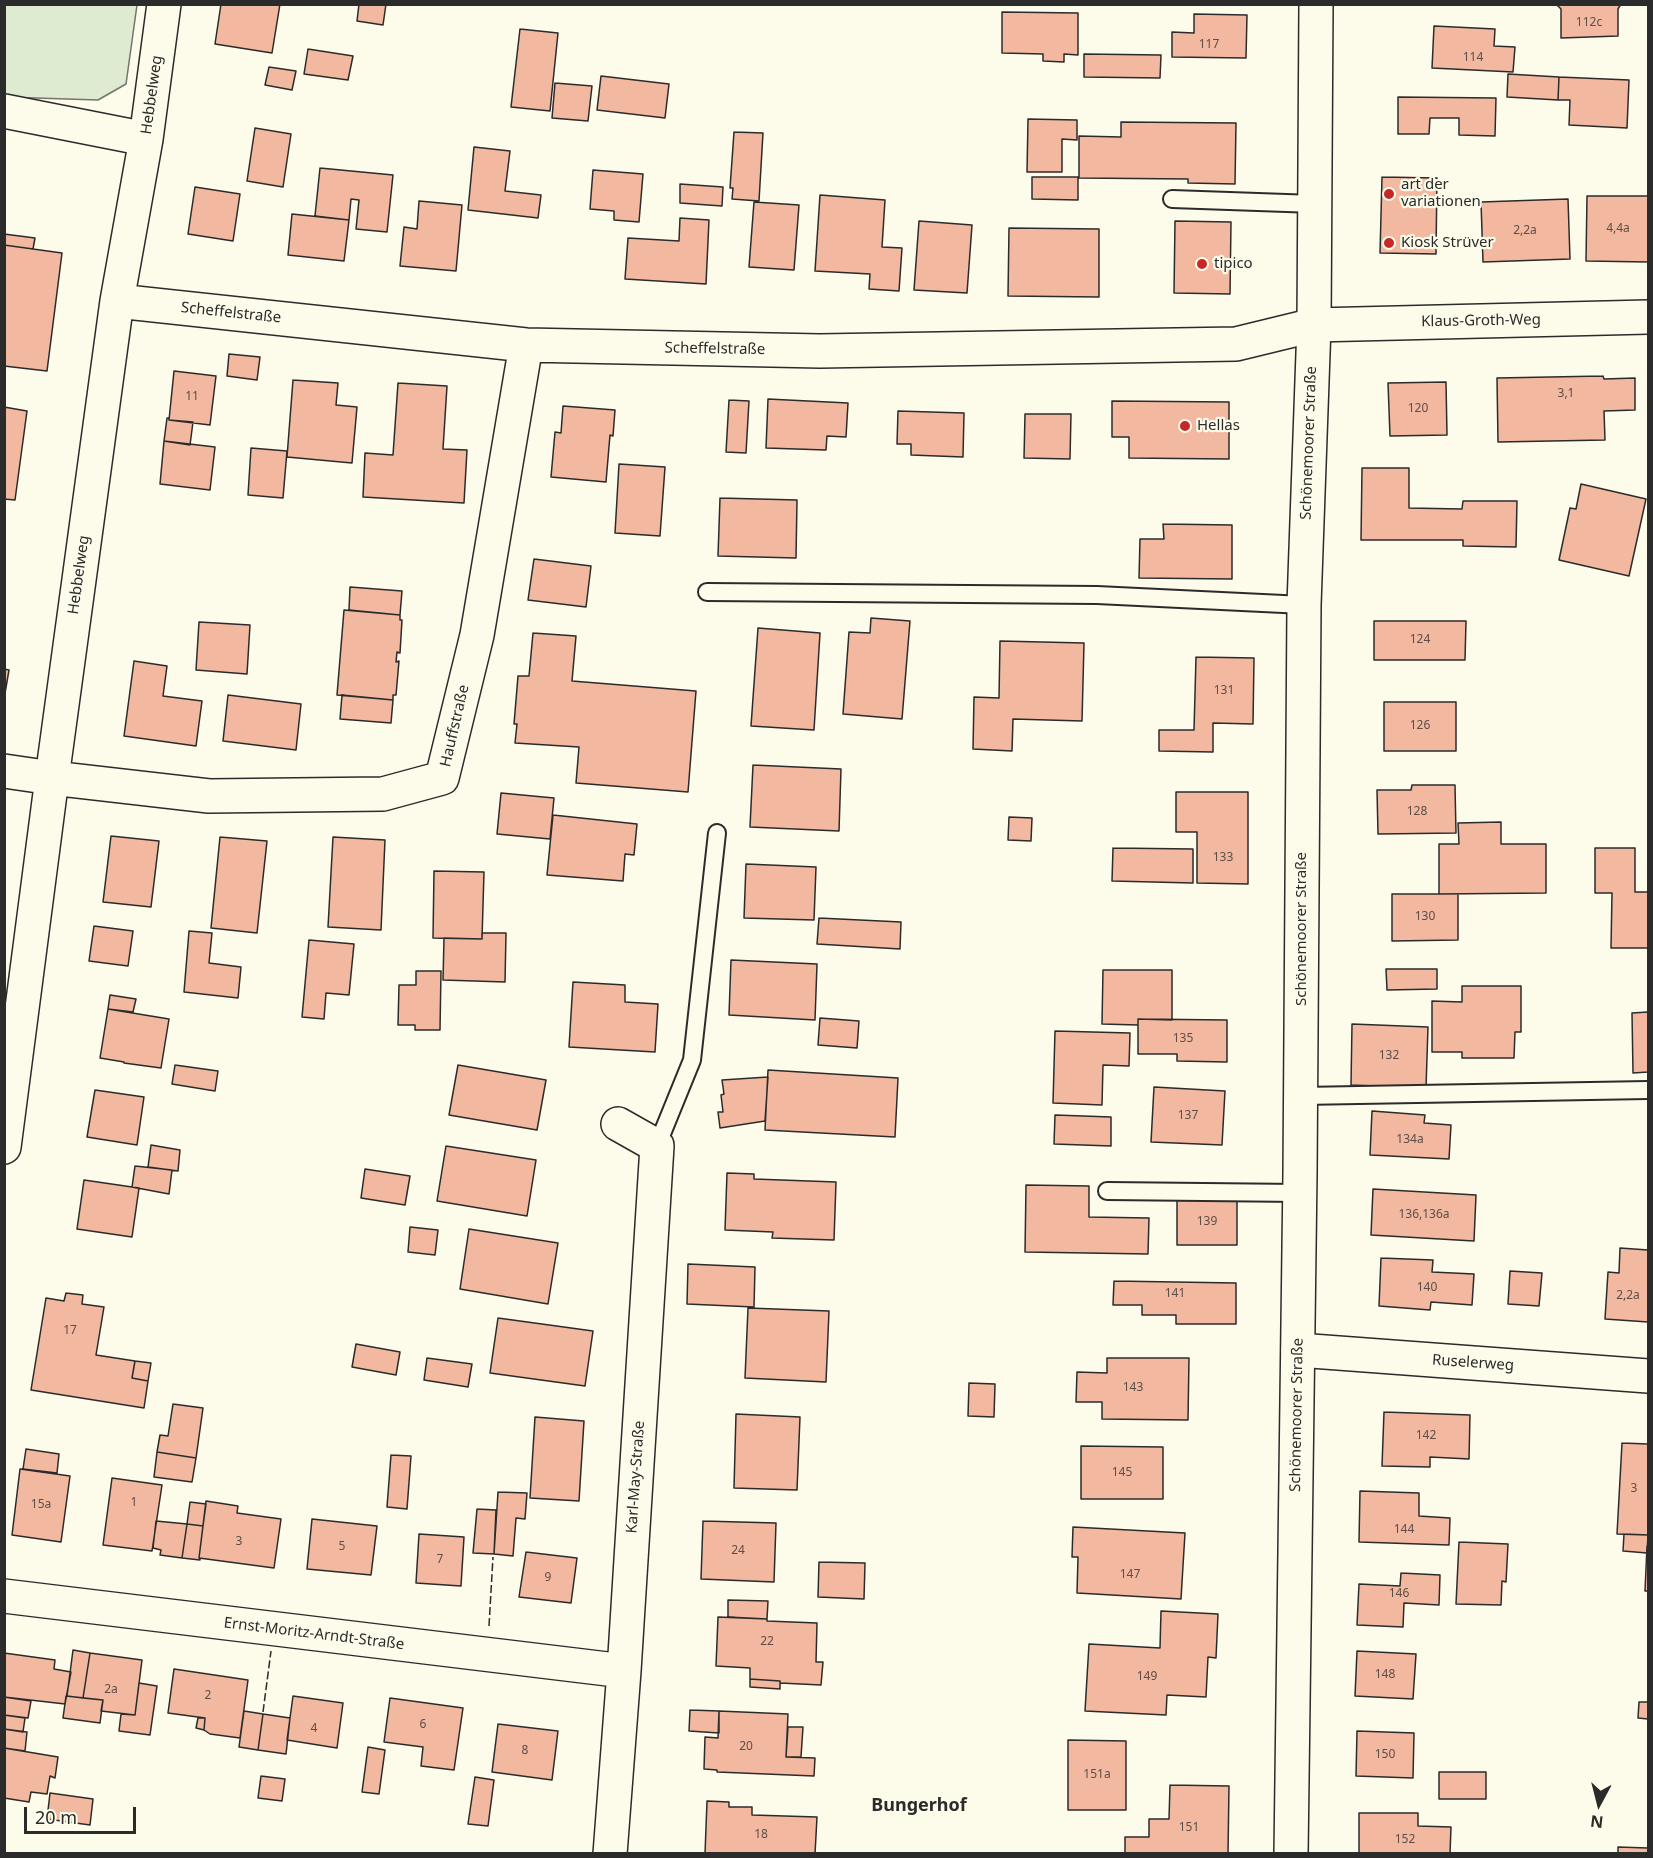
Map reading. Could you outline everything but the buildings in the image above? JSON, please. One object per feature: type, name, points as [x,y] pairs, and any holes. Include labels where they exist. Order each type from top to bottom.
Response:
[{"type":"street","name":"Hebbelweg","points":[[4,1147],[117,301],[146,139],[164,4]]},
{"type":"street","name":"Schönemoorer Straße","points":[[1291,1854],[1300,1193],[1304,605],[1314,325],[1316,4]]},
{"type":"street","points":[[4,111],[146,139]]},
{"type":"street","name":"Scheffelstraße","points":[[117,301],[526,345],[820,351],[1236,344],[1314,325]]},
{"type":"street","name":"Klaus-Groth-Weg","points":[[1314,325],[1648,317]]},
{"type":"street","name":"Hauffstraße","points":[[4,771],[220,796],[383,794],[442,778],[477,635],[526,345]]},
{"type":"street","points":[[618,1124],[657,1146]]},
{"type":"street","name":"Karl-May-Straße","points":[[610,1854],[624,1671],[657,1146]]},
{"type":"street","name":"Ruselerweg","points":[[1298,1350],[1648,1376]]},
{"type":"street","name":"Ernst-Moritz-Arndt-Straße","points":[[4,1596],[624,1671]]},
{"type":"lane","points":[[1172,199],[1314,204]]},
{"type":"lane","points":[[706,592],[1097,595],[1304,605]]},
{"type":"lane","points":[[657,1146],[692,1060],[717,833]]},
{"type":"lane","points":[[1301,1096],[1648,1090]]},
{"type":"lane","points":[[1107,1191],[1300,1193]]},
{"type":"green space","points":[[5,5],[137,5],[126,84],[98,100],[5,97]]},
{"type":"fence","points":[[489,1626],[493,1557]]},
{"type":"fence","points":[[263,1712],[271,1651]]},
{"type":"place","name":"art der variationen","points":[[1389,194]]},
{"type":"place","name":"Kiosk Strüver","points":[[1389,243]]},
{"type":"place","name":"tipico","points":[[1202,264]]},
{"type":"place","name":"Hellas","points":[[1185,426]]},
{"type":"district","name":"Bungerhof","points":[[919,1806]]}]
